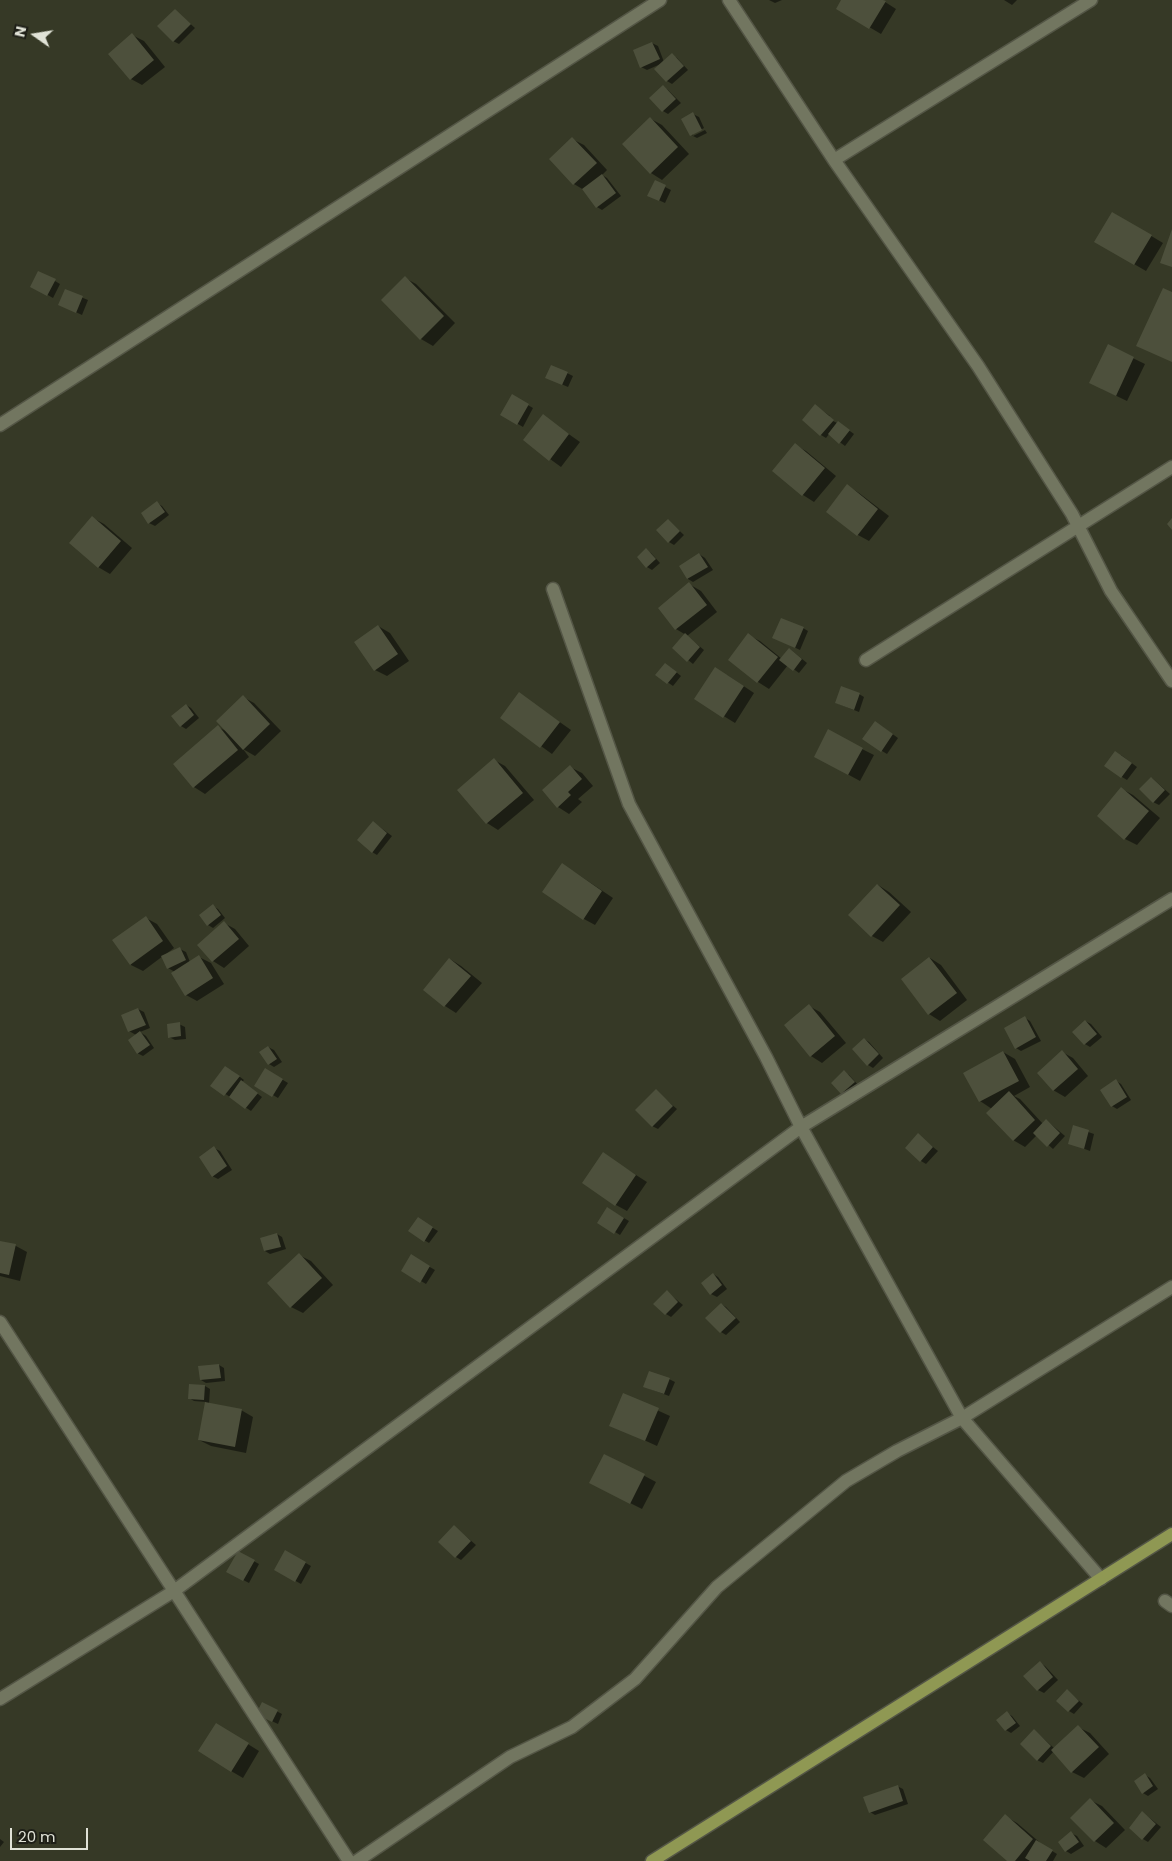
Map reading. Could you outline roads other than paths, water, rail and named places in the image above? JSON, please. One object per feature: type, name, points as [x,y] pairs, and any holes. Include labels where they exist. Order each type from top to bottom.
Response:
[{"type":"main road","points":[[652,1861],[1172,1534]]},
{"type":"street","points":[[0,425],[660,0]]},
{"type":"street","points":[[729,0],[834,160],[978,366],[1079,527],[1111,591],[1172,681]]},
{"type":"street","points":[[834,160],[1091,0]]},
{"type":"street","points":[[866,660],[1172,467]]},
{"type":"street","points":[[553,589],[629,804],[766,1057],[801,1127],[962,1418],[1100,1579]]},
{"type":"street","points":[[0,1699],[174,1591],[801,1127],[1172,899]]},
{"type":"street","points":[[357,1861],[510,1757],[572,1727],[635,1679],[717,1587],[846,1481],[896,1451],[962,1418],[1172,1287]]},
{"type":"street","points":[[0,1322],[349,1861]]}]
